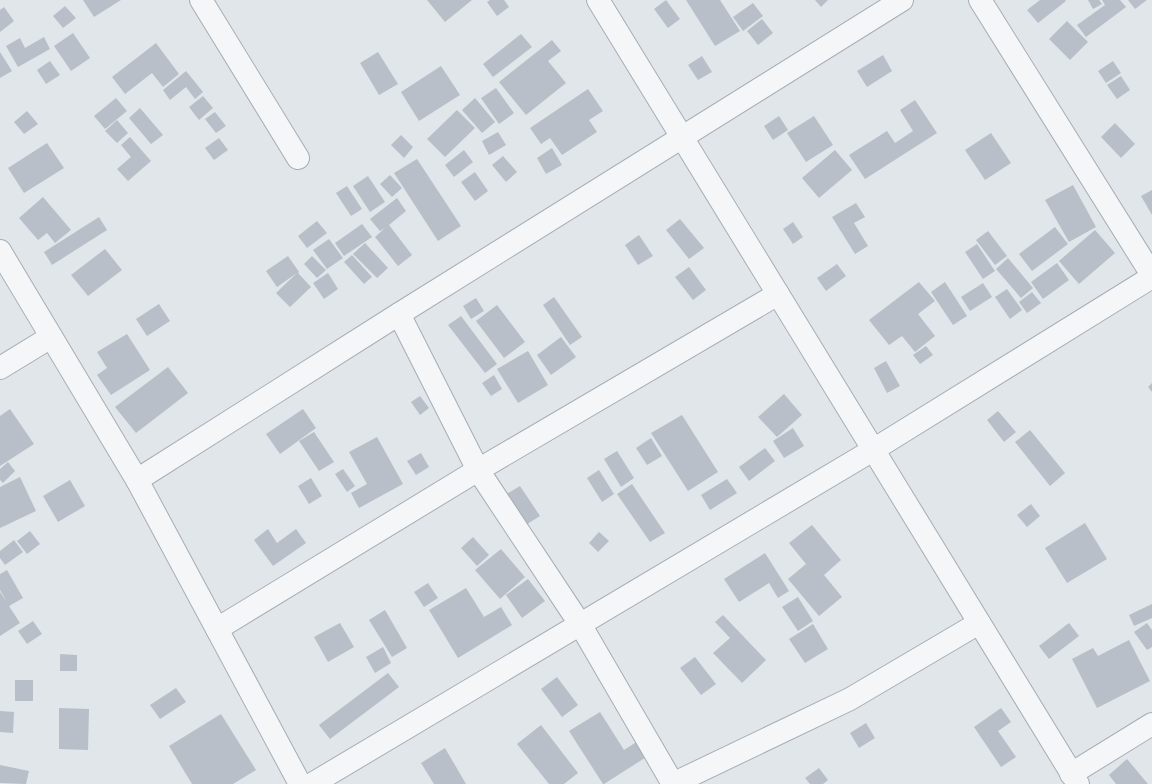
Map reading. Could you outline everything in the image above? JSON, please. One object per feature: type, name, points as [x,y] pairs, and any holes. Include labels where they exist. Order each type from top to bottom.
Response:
[{"type":"street","points":[[202,0],[298,158]]},
{"type":"street","points":[[598,0],[1074,779],[1152,724]]},
{"type":"street","points":[[137,480],[902,0]]},
{"type":"street","points":[[312,784],[873,450],[1152,276],[980,0]]},
{"type":"street","points":[[0,251],[137,480],[300,784]]},
{"type":"street","points":[[217,629],[478,470],[778,294]]},
{"type":"street","points":[[400,314],[478,470],[580,624],[674,784],[683,778],[850,699],[979,623]]},
{"type":"street","points":[[0,368],[51,337]]},
{"type":"building","points":[[83,0],[121,0],[94,17]]},
{"type":"building","points":[[427,0],[472,0],[445,22]]},
{"type":"building","points":[[490,0],[504,0],[509,7],[497,16],[487,2]]},
{"type":"building","points":[[666,0],[680,19],[668,28],[654,9]]},
{"type":"building","points":[[686,0],[720,0],[740,31],[715,46]]},
{"type":"building","points":[[815,0],[828,0],[821,7]]},
{"type":"building","points":[[1040,0],[1066,1],[1038,23],[1027,10]]},
{"type":"building","points":[[1088,0],[1099,0],[1102,4],[1093,9]]},
{"type":"building","points":[[1102,0],[1120,0],[1126,7],[1086,37],[1077,25],[1105,5]]},
{"type":"building","points":[[1128,0],[1147,0],[1135,9]]},
{"type":"building","points":[[753,3],[763,16],[743,31],[733,17]]},
{"type":"building","points":[[65,6],[76,18],[63,28],[53,16]]},
{"type":"building","points":[[4,7],[14,21],[0,32],[0,10]]},
{"type":"building","points":[[762,19],[773,33],[758,45],[747,31]]},
{"type":"building","points":[[1067,21],[1088,42],[1070,60],[1049,39]]},
{"type":"building","points":[[73,33],[90,58],[71,71],[54,46]]},
{"type":"building","points":[[521,34],[532,47],[493,77],[483,64]]},
{"type":"building","points":[[44,37],[50,49],[18,67],[6,46],[20,38],[25,48]]},
{"type":"building","points":[[552,40],[561,51],[548,61],[566,83],[526,115],[499,82]]},
{"type":"building","points":[[156,43],[179,74],[163,87],[152,73],[125,94],[112,77]]},
{"type":"building","points":[[0,52],[12,71],[0,78]]},
{"type":"building","points":[[378,52],[398,84],[379,95],[360,63]]},
{"type":"building","points":[[883,55],[892,71],[867,87],[857,71]]},
{"type":"building","points":[[702,56],[712,72],[698,80],[688,65]]},
{"type":"building","points":[[50,61],[60,75],[46,84],[37,70]]},
{"type":"building","points":[[1113,61],[1121,73],[1106,83],[1098,71]]},
{"type":"building","points":[[441,66],[460,95],[419,121],[401,92]]},
{"type":"building","points":[[186,71],[203,92],[195,99],[186,87],[170,100],[163,90]]},
{"type":"building","points":[[1121,76],[1130,90],[1117,99],[1107,85]]},
{"type":"building","points":[[496,88],[514,113],[499,124],[481,98]]},
{"type":"building","points":[[588,89],[603,111],[589,120],[597,132],[562,155],[550,138],[541,144],[530,128]]},
{"type":"building","points":[[203,96],[213,108],[199,120],[189,107]]},
{"type":"building","points":[[116,98],[127,111],[105,129],[94,116]]},
{"type":"building","points":[[475,98],[495,122],[482,133],[462,110]]},
{"type":"building","points":[[915,100],[937,133],[865,179],[849,155],[887,131],[895,143],[913,131],[900,110]]},
{"type":"building","points":[[140,108],[163,135],[151,144],[129,118]]},
{"type":"building","points":[[457,110],[475,128],[445,157],[427,139]]},
{"type":"building","points":[[27,111],[38,124],[24,134],[14,122]]},
{"type":"building","points":[[215,112],[226,126],[216,133],[205,119]]},
{"type":"building","points":[[779,116],[788,130],[773,140],[764,126]]},
{"type":"building","points":[[814,116],[833,145],[806,162],[787,133]]},
{"type":"building","points":[[117,120],[128,133],[117,143],[105,131]]},
{"type":"building","points":[[1115,123],[1135,144],[1121,158],[1101,137]]},
{"type":"building","points":[[498,132],[506,145],[489,155],[482,141]]},
{"type":"building","points":[[991,133],[1011,163],[985,180],[965,150]]},
{"type":"building","points":[[401,135],[413,147],[404,158],[391,145]]},
{"type":"building","points":[[130,137],[151,161],[128,181],[117,169],[131,157],[121,145]]},
{"type":"building","points":[[219,138],[228,150],[214,160],[205,148]]},
{"type":"building","points":[[47,143],[64,168],[24,193],[8,168]]},
{"type":"building","points":[[552,148],[562,165],[546,174],[537,158]]},
{"type":"building","points":[[464,150],[473,162],[454,177],[445,165]]},
{"type":"building","points":[[835,150],[852,170],[819,198],[802,178]]},
{"type":"building","points":[[503,156],[517,172],[506,182],[492,165]]},
{"type":"building","points":[[417,159],[461,226],[438,241],[394,173]]},
{"type":"building","points":[[475,172],[488,191],[475,201],[461,182]]},
{"type":"building","points":[[390,175],[402,188],[392,197],[380,184]]},
{"type":"building","points":[[368,176],[385,202],[370,212],[353,186]]},
{"type":"building","points":[[1073,185],[1096,227],[1069,242],[1045,200]]},
{"type":"building","points":[[347,186],[362,209],[351,216],[336,193]]},
{"type":"building","points":[[1152,190],[1152,215],[1141,196]]},
{"type":"building","points":[[43,197],[71,230],[55,243],[47,233],[38,240],[19,218]]},
{"type":"building","points":[[397,198],[406,211],[389,225],[412,255],[398,266],[375,237],[385,228],[380,231],[370,219]]},
{"type":"building","points":[[856,203],[865,217],[854,223],[868,246],[855,254],[832,217]]},
{"type":"building","points":[[99,217],[107,230],[52,265],[44,252]]},
{"type":"building","points":[[680,219],[704,248],[689,259],[666,230]]},
{"type":"building","points":[[317,221],[327,233],[307,248],[298,236]]},
{"type":"building","points":[[793,222],[803,237],[793,244],[783,229]]},
{"type":"building","points":[[362,224],[372,237],[344,256],[335,243]]},
{"type":"building","points":[[1055,227],[1068,244],[1032,271],[1019,254]]},
{"type":"building","points":[[1095,230],[1115,253],[1079,284],[1059,261]]},
{"type":"building","points":[[988,231],[1007,256],[995,265],[976,240]]},
{"type":"building","points":[[639,235],[653,256],[638,265],[625,245]]},
{"type":"building","points":[[329,239],[343,258],[327,269],[313,250]]},
{"type":"building","points":[[365,243],[388,268],[377,278],[353,254]]},
{"type":"building","points":[[977,244],[995,271],[983,279],[965,252]]},
{"type":"building","points":[[105,249],[122,270],[88,296],[71,275]]},
{"type":"building","points":[[352,255],[372,277],[364,284],[344,262]]},
{"type":"building","points":[[288,256],[299,272],[298,273],[311,287],[290,307],[276,293],[297,273],[277,287],[266,271]]},
{"type":"building","points":[[312,256],[326,270],[317,278],[304,264]]},
{"type":"building","points":[[1008,258],[1033,288],[1021,298],[996,269]]},
{"type":"building","points":[[1057,263],[1069,280],[1043,299],[1031,282]]},
{"type":"building","points":[[837,264],[846,276],[826,291],[817,278]]},
{"type":"building","points":[[689,267],[706,290],[693,300],[675,277]]},
{"type":"building","points":[[328,273],[338,289],[324,299],[313,283]]},
{"type":"building","points":[[919,282],[935,301],[918,314],[935,336],[915,352],[902,336],[889,345],[869,320]]},
{"type":"building","points":[[945,282],[967,316],[953,325],[931,292]]},
{"type":"building","points":[[983,283],[992,297],[970,311],[961,297]]},
{"type":"building","points":[[1007,289],[1022,310],[1010,319],[995,297]]},
{"type":"building","points":[[1032,292],[1041,303],[1027,313],[1019,302]]},
{"type":"building","points":[[554,297],[582,337],[570,345],[543,305]]},
{"type":"building","points":[[476,298],[484,311],[471,319],[463,306]]},
{"type":"building","points":[[159,304],[170,321],[147,336],[136,319]]},
{"type":"building","points":[[497,305],[525,342],[504,358],[476,321]]},
{"type":"building","points":[[461,316],[497,364],[485,373],[448,325]]},
{"type":"building","points":[[127,334],[150,370],[111,395],[97,375],[107,368],[97,352]]},
{"type":"building","points":[[561,337],[576,357],[551,375],[537,355]]},
{"type":"building","points":[[926,346],[933,355],[920,364],[913,355]]},
{"type":"building","points":[[528,351],[548,385],[518,403],[497,369]]},
{"type":"building","points":[[886,361],[900,386],[887,393],[874,368]]},
{"type":"building","points":[[168,367],[188,393],[136,433],[115,407]]},
{"type":"building","points":[[494,375],[502,389],[491,396],[482,383]]},
{"type":"building","points":[[1152,383],[1152,392],[1148,387]]},
{"type":"building","points":[[784,394],[802,415],[777,437],[758,417]]},
{"type":"building","points":[[420,396],[429,408],[420,415],[411,402]]},
{"type":"building","points":[[10,409],[34,444],[0,466],[0,416]]},
{"type":"building","points":[[303,409],[316,428],[280,454],[266,434]]},
{"type":"building","points":[[998,411],[1016,432],[1004,442],[987,420]]},
{"type":"building","points":[[682,415],[718,472],[688,491],[651,433]]},
{"type":"building","points":[[793,428],[804,446],[784,458],[773,441]]},
{"type":"building","points":[[1030,430],[1065,473],[1050,486],[1015,442]]},
{"type":"building","points":[[314,432],[334,462],[319,471],[299,441]]},
{"type":"building","points":[[377,437],[403,484],[359,508],[351,493],[367,484],[349,452]]},
{"type":"building","points":[[651,438],[662,456],[647,465],[636,448]]},
{"type":"building","points":[[765,448],[775,461],[749,481],[739,467]]},
{"type":"building","points":[[617,451],[634,478],[621,487],[604,459]]},
{"type":"building","points":[[421,453],[429,467],[416,475],[407,461]]},
{"type":"building","points":[[8,462],[15,471],[3,483],[0,480],[0,469]]},
{"type":"building","points":[[343,469],[355,486],[347,492],[335,474]]},
{"type":"building","points":[[599,470],[614,494],[602,502],[587,478]]},
{"type":"building","points":[[20,477],[36,511],[0,528],[0,487]]},
{"type":"building","points":[[311,478],[322,496],[309,504],[298,486]]},
{"type":"building","points":[[727,479],[737,493],[710,510],[701,495]]},
{"type":"building","points":[[70,480],[85,506],[58,522],[43,496]]},
{"type":"building","points":[[632,484],[665,533],[650,542],[617,494]]},
{"type":"building","points":[[520,486],[540,516],[524,526],[505,495]]},
{"type":"building","points":[[1031,504],[1040,516],[1027,527],[1017,515]]},
{"type":"building","points":[[1085,523],[1107,559],[1067,583],[1045,548]]},
{"type":"building","points":[[812,525],[841,560],[824,575],[842,597],[819,616],[788,579],[806,564],[789,543]]},
{"type":"building","points":[[268,529],[277,543],[296,529],[306,543],[273,566],[254,540]]},
{"type":"building","points":[[30,531],[40,544],[27,554],[17,541]]},
{"type":"building","points":[[599,532],[609,541],[598,552],[589,543]]},
{"type":"building","points":[[473,537],[489,555],[477,566],[461,548]]},
{"type":"building","points":[[14,540],[23,552],[5,565],[0,558],[0,551]]},
{"type":"building","points":[[501,549],[525,577],[500,599],[475,570]]},
{"type":"building","points":[[765,553],[789,591],[778,598],[769,583],[739,602],[724,579]]},
{"type":"building","points":[[7,570],[23,598],[9,606],[20,623],[0,636],[0,592],[7,602],[0,590],[0,574]]},
{"type":"building","points":[[528,579],[545,601],[522,618],[506,595]]},
{"type":"building","points":[[428,583],[438,598],[424,607],[414,592]]},
{"type":"building","points":[[466,588],[484,617],[501,607],[512,625],[458,658],[429,610]]},
{"type":"building","points":[[798,597],[813,621],[798,631],[782,607]]},
{"type":"building","points":[[1152,604],[1152,618],[1134,626],[1129,615]]},
{"type":"building","points":[[385,610],[407,648],[392,657],[369,620]]},
{"type":"building","points":[[723,615],[766,660],[742,683],[713,653],[730,638],[715,622]]},
{"type":"building","points":[[33,621],[42,634],[27,644],[18,631]]},
{"type":"building","points":[[340,623],[354,647],[328,662],[314,637]]},
{"type":"building","points":[[1069,623],[1079,636],[1049,659],[1039,646]]},
{"type":"building","points":[[1147,623],[1152,630],[1152,647],[1147,650],[1134,632]]},
{"type":"building","points":[[813,624],[828,649],[805,663],[789,639]]},
{"type":"building","points":[[1129,640],[1150,681],[1097,708],[1072,659],[1093,648],[1098,656]]},
{"type":"building","points":[[383,647],[391,663],[375,673],[366,657]]},
{"type":"building","points":[[60,654],[77,655],[77,671],[60,671]]},
{"type":"building","points":[[695,657],[716,684],[701,695],[680,668]]},
{"type":"building","points":[[388,673],[399,687],[330,739],[319,725]]},
{"type":"building","points":[[557,677],[578,705],[562,717],[541,689]]},
{"type":"building","points":[[15,680],[33,680],[33,701],[15,701]]},
{"type":"building","points":[[176,688],[186,702],[160,719],[150,705]]},
{"type":"building","points":[[59,708],[89,709],[88,750],[59,749]]},
{"type":"building","points":[[1001,708],[1011,722],[998,731],[1016,757],[1001,767],[974,727]]},
{"type":"building","points":[[0,711],[14,712],[13,733],[0,732]]},
{"type":"building","points":[[600,712],[624,750],[641,739],[651,754],[604,784],[569,731]]},
{"type":"building","points":[[221,714],[256,770],[233,784],[192,784],[169,746]]},
{"type":"building","points":[[866,723],[875,738],[859,748],[850,733]]},
{"type":"building","points":[[541,725],[578,773],[564,784],[549,784],[517,744]]},
{"type":"building","points":[[445,748],[466,784],[434,784],[421,763]]},
{"type":"building","points":[[1127,759],[1148,784],[1116,784],[1109,775]]},
{"type":"building","points":[[0,765],[29,771],[26,784],[0,783]]},
{"type":"building","points":[[819,768],[828,780],[823,784],[810,784],[805,778]]}]
